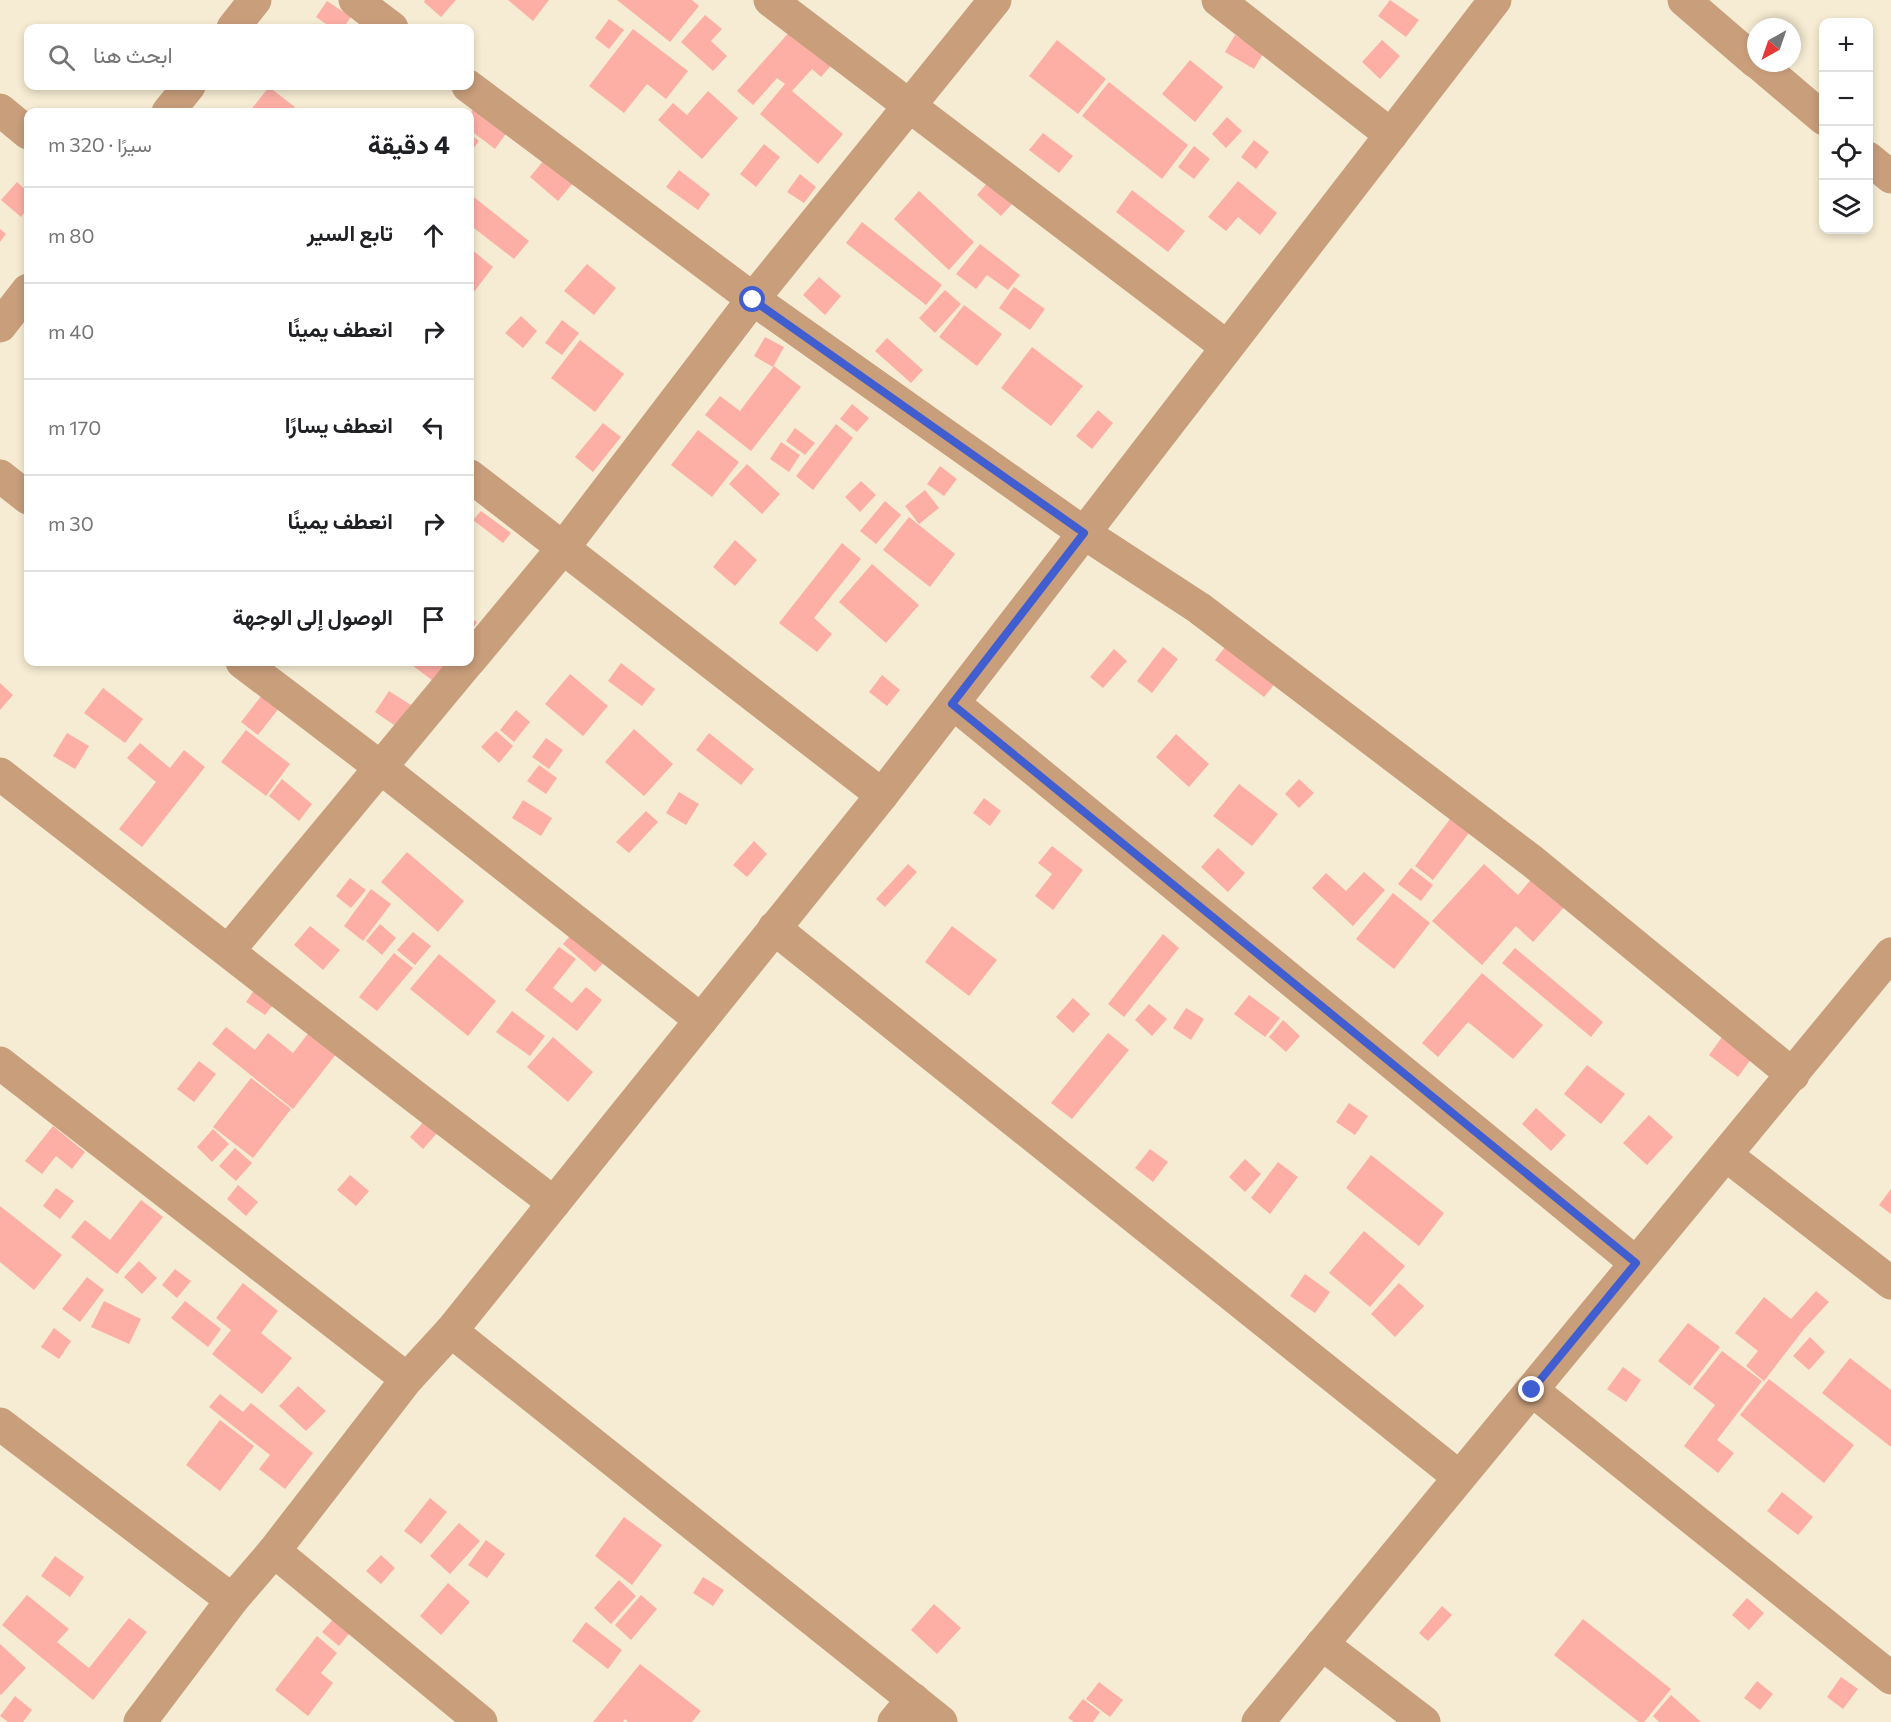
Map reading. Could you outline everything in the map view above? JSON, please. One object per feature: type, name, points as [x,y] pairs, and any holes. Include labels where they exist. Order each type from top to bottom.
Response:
[{"type":"street","points":[[236,24],[255,0]]},
{"type":"street","points":[[355,0],[388,24]]},
{"type":"street","points":[[770,0],[1227,347]]},
{"type":"street","points":[[474,655],[563,548],[753,300],[995,0]]},
{"type":"street","points":[[1218,0],[1391,135]]},
{"type":"street","points":[[140,1722],[232,1600],[274,1551],[407,1379],[451,1331],[882,795],[1495,0]]},
{"type":"street","points":[[1684,0],[1747,54]]},
{"type":"street","points":[[1769,72],[1819,115]]},
{"type":"street","points":[[171,108],[186,90]]},
{"type":"street","points":[[473,90],[753,300],[1084,533],[1198,608],[1532,861],[1793,1075]]},
{"type":"street","points":[[0,110],[24,130]]},
{"type":"street","points":[[1873,161],[1891,177]]},
{"type":"street","points":[[0,326],[24,295]]},
{"type":"street","points":[[0,476],[24,495]]},
{"type":"street","points":[[474,479],[882,795]]},
{"type":"street","points":[[247,666],[380,767],[701,1020]]},
{"type":"street","points":[[229,950],[465,666]]},
{"type":"street","points":[[952,704],[1636,1263]]},
{"type":"street","points":[[5,788],[229,950],[414,1096],[555,1203]]},
{"type":"street","points":[[774,928],[1459,1477]]},
{"type":"street","points":[[1258,1722],[1891,954]]},
{"type":"street","points":[[0,1063],[407,1379]]},
{"type":"street","points":[[1726,1155],[1891,1282]]},
{"type":"street","points":[[451,1331],[904,1710],[941,1722]]},
{"type":"street","points":[[1532,1390],[1891,1678]]},
{"type":"street","points":[[0,1424],[232,1600]]},
{"type":"street","points":[[274,1551],[482,1722]]},
{"type":"street","points":[[1322,1644],[1424,1722]]},
{"type":"building","points":[[425,0],[456,0],[441,17],[424,2]]},
{"type":"building","points":[[508,0],[549,0],[533,21]]},
{"type":"building","points":[[617,0],[692,0],[699,6],[670,42]]},
{"type":"building","points":[[1390,0],[1419,20],[1406,37],[1378,16]]},
{"type":"building","points":[[327,1],[351,17],[346,24],[326,24],[316,17]]},
{"type":"building","points":[[705,15],[722,29],[711,41],[727,56],[713,71],[681,42]]},
{"type":"building","points":[[609,19],[624,30],[609,49],[595,38]]},
{"type":"building","points":[[800,20],[840,55],[821,77],[812,69],[792,91],[843,134],[818,164],[760,114],[785,84],[777,78],[753,105],[737,91]]},
{"type":"building","points":[[633,29],[688,71],[666,99],[647,84],[624,113],[589,86]]},
{"type":"building","points":[[1235,35],[1264,52],[1254,69],[1225,52]]},
{"type":"building","points":[[1057,40],[1106,79],[1078,114],[1029,76]]},
{"type":"building","points":[[1382,40],[1400,56],[1380,79],[1362,62]]},
{"type":"building","points":[[1190,60],[1223,87],[1195,122],[1162,94]]},
{"type":"building","points":[[1109,82],[1188,145],[1162,179],[1082,116]]},
{"type":"building","points":[[267,90],[273,90],[295,107],[294,108],[252,108]]},
{"type":"building","points":[[708,91],[738,118],[702,159],[658,120],[673,103],[687,115]]},
{"type":"building","points":[[474,108],[507,132],[495,149],[474,133]]},
{"type":"building","points":[[1227,117],[1242,131],[1226,148],[1212,134]]},
{"type":"building","points":[[1043,133],[1073,156],[1059,173],[1029,150]]},
{"type":"building","points":[[474,137],[479,141],[474,148]]},
{"type":"building","points":[[1254,140],[1269,152],[1256,169],[1241,157]]},
{"type":"building","points":[[764,144],[780,157],[756,187],[740,174]]},
{"type":"building","points":[[1194,146],[1210,159],[1194,179],[1178,167]]},
{"type":"building","points":[[545,159],[573,183],[558,201],[530,177]]},
{"type":"building","points":[[679,170],[710,194],[698,210],[666,187]]},
{"type":"building","points":[[800,174],[816,187],[804,203],[787,192]]},
{"type":"building","points":[[1238,181],[1277,213],[1260,235],[1238,217],[1226,231],[1208,217]]},
{"type":"building","points":[[17,182],[24,188],[24,213],[21,217],[1,200]]},
{"type":"building","points":[[987,183],[1012,204],[1001,216],[977,195]]},
{"type":"building","points":[[1132,190],[1185,231],[1168,252],[1116,212]]},
{"type":"building","points":[[919,191],[974,242],[949,270],[894,219]]},
{"type":"building","points":[[474,197],[529,241],[514,259],[474,228]]},
{"type":"building","points":[[862,222],[942,285],[926,305],[846,243]]},
{"type":"building","points":[[0,229],[6,234],[0,242]]},
{"type":"building","points":[[980,244],[1020,275],[1008,290],[987,275],[976,289],[956,274]]},
{"type":"building","points":[[474,251],[493,267],[474,292]]},
{"type":"building","points":[[587,264],[616,288],[594,315],[564,291]]},
{"type":"building","points":[[819,277],[841,296],[825,315],[803,295]]},
{"type":"building","points":[[1014,287],[1045,309],[1030,330],[999,308]]},
{"type":"building","points":[[945,290],[961,304],[935,333],[919,318]]},
{"type":"building","points":[[964,305],[1002,334],[977,366],[939,337]]},
{"type":"building","points":[[521,316],[537,331],[523,348],[505,333]]},
{"type":"building","points":[[562,320],[579,333],[562,355],[545,343]]},
{"type":"building","points":[[765,337],[784,347],[773,367],[754,356]]},
{"type":"building","points":[[887,338],[923,370],[911,383],[875,351]]},
{"type":"building","points":[[580,340],[624,374],[595,412],[551,378]]},
{"type":"building","points":[[1032,347],[1083,386],[1051,426],[1001,388]]},
{"type":"building","points":[[774,366],[801,387],[751,451],[705,415],[720,396],[740,411]]},
{"type":"building","points":[[852,404],[869,418],[857,432],[840,419]]},
{"type":"building","points":[[1098,410],[1113,423],[1092,449],[1076,436]]},
{"type":"building","points":[[603,423],[621,437],[593,472],[575,457]]},
{"type":"building","points":[[836,424],[853,438],[813,490],[796,476]]},
{"type":"building","points":[[795,428],[815,443],[805,455],[786,441]]},
{"type":"building","points":[[698,430],[739,462],[712,497],[671,465]]},
{"type":"building","points":[[781,442],[800,455],[789,472],[770,459]]},
{"type":"building","points":[[747,464],[780,494],[762,514],[729,484]]},
{"type":"building","points":[[940,466],[957,479],[944,496],[927,484]]},
{"type":"building","points":[[861,481],[876,495],[860,512],[845,497]]},
{"type":"building","points":[[925,490],[939,508],[919,524],[905,506]]},
{"type":"building","points":[[885,501],[901,515],[876,544],[860,531]]},
{"type":"building","points":[[481,511],[511,533],[503,543],[474,519]]},
{"type":"building","points":[[909,517],[955,554],[930,587],[883,550]]},
{"type":"building","points":[[735,540],[757,560],[735,586],[713,567]]},
{"type":"building","points":[[842,543],[861,559],[814,618],[832,634],[817,652],[779,623]]},
{"type":"building","points":[[872,564],[919,605],[886,643],[839,602]]},
{"type":"building","points":[[1228,643],[1277,681],[1264,697],[1215,660]]},
{"type":"building","points":[[1163,647],[1178,659],[1152,693],[1137,681]]},
{"type":"building","points":[[1114,649],[1127,661],[1103,688],[1090,677]]},
{"type":"building","points":[[621,663],[655,689],[642,706],[608,681]]},
{"type":"building","points":[[413,666],[444,666],[433,681]]},
{"type":"building","points":[[570,674],[608,706],[583,736],[545,704]]},
{"type":"building","points":[[882,675],[900,690],[887,706],[869,692]]},
{"type":"building","points":[[0,683],[13,695],[0,710]]},
{"type":"building","points":[[103,688],[143,719],[125,743],[84,713]]},
{"type":"building","points":[[266,690],[283,703],[258,735],[241,722]]},
{"type":"building","points":[[389,691],[411,705],[397,727],[375,712]]},
{"type":"building","points":[[516,710],[530,722],[514,742],[500,730]]},
{"type":"building","points":[[634,729],[673,764],[644,796],[605,762]]},
{"type":"building","points":[[246,730],[290,764],[266,796],[221,762]]},
{"type":"building","points":[[496,731],[513,746],[499,763],[481,747]]},
{"type":"building","points":[[67,733],[89,746],[75,769],[53,756]]},
{"type":"building","points":[[709,733],[754,769],[741,785],[696,750]]},
{"type":"building","points":[[1176,734],[1209,764],[1189,787],[1156,757]]},
{"type":"building","points":[[546,738],[563,750],[549,769],[532,757]]},
{"type":"building","points":[[140,743],[170,768],[184,750],[205,767],[142,847],[119,829],[156,782],[127,758]]},
{"type":"building","points":[[539,765],[557,778],[546,794],[527,781]]},
{"type":"building","points":[[282,779],[312,804],[299,821],[269,796]]},
{"type":"building","points":[[1299,779],[1314,793],[1299,808],[1285,794]]},
{"type":"building","points":[[1239,784],[1278,814],[1252,846],[1213,816]]},
{"type":"building","points":[[679,792],[699,804],[686,825],[666,813]]},
{"type":"building","points":[[984,798],[1001,811],[990,826],[973,813]]},
{"type":"building","points":[[523,800],[552,818],[541,836],[512,818]]},
{"type":"building","points":[[646,811],[658,822],[629,853],[616,842]]},
{"type":"building","points":[[1453,815],[1472,829],[1433,880],[1415,866]]},
{"type":"building","points":[[754,841],[767,854],[747,877],[733,865]]},
{"type":"building","points":[[1052,846],[1083,870],[1053,910],[1035,896],[1052,874],[1038,863]]},
{"type":"building","points":[[1218,848],[1245,873],[1228,892],[1201,867]]},
{"type":"building","points":[[407,852],[464,901],[438,932],[381,882]]},
{"type":"building","points":[[908,864],[917,872],[885,907],[876,899]]},
{"type":"building","points":[[1484,864],[1518,895],[1533,877],[1565,906],[1533,942],[1516,926],[1482,965],[1432,921]]},
{"type":"building","points":[[1411,868],[1433,885],[1421,901],[1398,884]]},
{"type":"building","points":[[1364,872],[1385,890],[1353,926],[1312,888],[1326,873],[1346,891]]},
{"type":"building","points":[[350,878],[366,890],[351,908],[336,896]]},
{"type":"building","points":[[371,889],[391,904],[363,941],[344,926]]},
{"type":"building","points":[[1393,893],[1430,923],[1394,969],[1356,939]]},
{"type":"building","points":[[380,924],[396,938],[382,955],[366,941]]},
{"type":"building","points":[[310,926],[340,950],[323,970],[294,945]]},
{"type":"building","points":[[952,926],[997,960],[969,996],[925,962]]},
{"type":"building","points":[[576,929],[608,958],[595,972],[563,944]]},
{"type":"building","points":[[413,932],[431,946],[415,965],[397,950]]},
{"type":"building","points":[[1163,934],[1179,948],[1124,1017],[1108,1004]]},
{"type":"building","points":[[559,947],[576,959],[553,988],[572,1003],[586,987],[602,1000],[577,1031],[525,990]]},
{"type":"building","points":[[1515,948],[1603,1022],[1591,1037],[1502,963]]},
{"type":"building","points":[[394,953],[413,968],[377,1011],[359,997]]},
{"type":"building","points":[[439,954],[496,1001],[468,1036],[410,989]]},
{"type":"building","points":[[1482,973],[1543,1025],[1513,1059],[1468,1022],[1438,1057],[1422,1043]]},
{"type":"building","points":[[259,983],[279,997],[265,1015],[246,1002]]},
{"type":"building","points":[[1249,995],[1280,1018],[1265,1037],[1234,1014]]},
{"type":"building","points":[[1073,998],[1090,1014],[1073,1033],[1056,1017]]},
{"type":"building","points":[[1149,1004],[1167,1019],[1152,1036],[1135,1020]]},
{"type":"building","points":[[1186,1008],[1204,1019],[1191,1040],[1173,1028]]},
{"type":"building","points":[[512,1011],[545,1036],[530,1056],[496,1032]]},
{"type":"building","points":[[1283,1020],[1300,1036],[1286,1052],[1269,1037]]},
{"type":"building","points":[[314,1026],[341,1048],[293,1109],[212,1044],[226,1027],[255,1050],[268,1033],[293,1053]]},
{"type":"building","points":[[1108,1033],[1129,1050],[1072,1119],[1051,1103]]},
{"type":"building","points":[[1725,1033],[1754,1055],[1738,1077],[1709,1055]]},
{"type":"building","points":[[553,1037],[593,1072],[568,1102],[527,1067]]},
{"type":"building","points":[[199,1061],[216,1074],[194,1102],[177,1089]]},
{"type":"building","points":[[1587,1065],[1625,1094],[1601,1124],[1564,1094]]},
{"type":"building","points":[[251,1078],[291,1109],[253,1158],[213,1127]]},
{"type":"building","points":[[1349,1103],[1368,1116],[1355,1135],[1336,1122]]},
{"type":"building","points":[[1536,1108],[1566,1135],[1551,1151],[1522,1124]]},
{"type":"building","points":[[1649,1115],[1673,1137],[1647,1165],[1623,1143]]},
{"type":"building","points":[[426,1119],[439,1131],[423,1149],[410,1137]]},
{"type":"building","points":[[53,1126],[85,1152],[72,1169],[56,1156],[42,1174],[25,1161]]},
{"type":"building","points":[[213,1129],[229,1144],[212,1162],[197,1147]]},
{"type":"building","points":[[235,1148],[252,1163],[236,1181],[219,1166]]},
{"type":"building","points":[[1150,1149],[1168,1162],[1153,1182],[1135,1168]]},
{"type":"building","points":[[1371,1155],[1444,1213],[1419,1246],[1346,1188]]},
{"type":"building","points":[[1245,1159],[1261,1174],[1245,1192],[1229,1177]]},
{"type":"building","points":[[1278,1162],[1298,1177],[1270,1214],[1251,1198]]},
{"type":"building","points":[[350,1175],[369,1191],[356,1206],[337,1190]]},
{"type":"building","points":[[238,1185],[258,1202],[246,1216],[227,1199]]},
{"type":"building","points":[[56,1188],[74,1201],[60,1219],[43,1206]]},
{"type":"building","points":[[1891,1189],[1891,1214],[1879,1205]]},
{"type":"building","points":[[141,1200],[163,1217],[117,1274],[71,1237],[85,1220],[110,1240]]},
{"type":"building","points":[[0,1206],[62,1255],[34,1290],[0,1262]]},
{"type":"building","points":[[1364,1231],[1405,1266],[1370,1307],[1329,1273]]},
{"type":"building","points":[[139,1261],[157,1278],[142,1294],[124,1277]]},
{"type":"building","points":[[175,1269],[191,1281],[177,1298],[162,1285]]},
{"type":"building","points":[[1305,1274],[1330,1292],[1315,1313],[1290,1296]]},
{"type":"building","points":[[87,1277],[104,1290],[80,1322],[62,1309]]},
{"type":"building","points":[[243,1283],[278,1311],[261,1333],[292,1358],[262,1394],[212,1354],[231,1330],[216,1318]]},
{"type":"building","points":[[1399,1283],[1424,1306],[1395,1337],[1371,1314]]},
{"type":"building","points":[[1816,1291],[1829,1302],[1804,1329],[1764,1381],[1746,1366],[1758,1351],[1735,1333],[1764,1297],[1791,1319]]},
{"type":"building","points":[[104,1301],[141,1319],[129,1344],[91,1327]]},
{"type":"building","points":[[185,1301],[221,1329],[208,1347],[171,1318]]},
{"type":"building","points":[[1688,1323],[1720,1347],[1690,1386],[1658,1361]]},
{"type":"building","points":[[54,1328],[71,1341],[59,1359],[41,1347]]},
{"type":"building","points":[[1810,1337],[1825,1352],[1809,1370],[1793,1356]]},
{"type":"building","points":[[1722,1351],[1762,1381],[1717,1440],[1734,1453],[1718,1473],[1684,1446],[1715,1405],[1693,1388]]},
{"type":"building","points":[[1850,1358],[1891,1390],[1891,1447],[1822,1393]]},
{"type":"building","points":[[1623,1367],[1641,1380],[1626,1402],[1607,1389]]},
{"type":"building","points":[[1769,1379],[1854,1445],[1824,1483],[1740,1415]]},
{"type":"building","points":[[298,1386],[326,1411],[306,1431],[279,1406]]},
{"type":"building","points":[[220,1394],[243,1412],[251,1403],[313,1453],[285,1489],[259,1469],[270,1455],[209,1407]]},
{"type":"building","points":[[220,1420],[254,1446],[220,1491],[186,1465]]},
{"type":"building","points":[[1782,1492],[1813,1517],[1798,1535],[1767,1511]]},
{"type":"building","points":[[430,1498],[447,1512],[421,1544],[404,1531]]},
{"type":"building","points":[[624,1517],[662,1545],[632,1585],[595,1556]]},
{"type":"building","points":[[459,1523],[480,1541],[450,1574],[430,1556]]},
{"type":"building","points":[[486,1540],[505,1554],[487,1578],[468,1565]]},
{"type":"building","points":[[381,1555],[395,1568],[381,1584],[366,1571]]},
{"type":"building","points":[[55,1556],[84,1577],[70,1597],[41,1576]]},
{"type":"building","points":[[703,1577],[724,1590],[713,1606],[693,1593]]},
{"type":"building","points":[[619,1580],[636,1596],[611,1624],[594,1608]]},
{"type":"building","points":[[448,1583],[470,1602],[441,1635],[420,1616]]},
{"type":"building","points":[[27,1595],[69,1629],[57,1642],[89,1668],[129,1618],[147,1632],[93,1700],[2,1625]]},
{"type":"building","points":[[641,1595],[657,1609],[631,1640],[615,1625]]},
{"type":"building","points":[[1747,1598],[1764,1613],[1749,1630],[1732,1615]]},
{"type":"building","points":[[934,1604],[961,1628],[937,1654],[911,1630]]},
{"type":"building","points":[[1442,1606],[1452,1615],[1428,1641],[1419,1633]]},
{"type":"building","points":[[336,1616],[353,1629],[339,1646],[322,1632]]},
{"type":"building","points":[[1583,1619],[1671,1689],[1644,1722],[1639,1722],[1554,1655]]},
{"type":"building","points":[[586,1622],[622,1650],[608,1669],[572,1641]]},
{"type":"building","points":[[317,1636],[337,1653],[321,1673],[333,1683],[308,1716],[275,1690]]},
{"type":"building","points":[[0,1644],[26,1668],[1,1695],[0,1694]]},
{"type":"building","points":[[640,1664],[701,1711],[692,1722],[628,1722],[625,1719],[623,1722],[593,1722]]},
{"type":"building","points":[[1841,1677],[1858,1689],[1843,1709],[1827,1697]]},
{"type":"building","points":[[1757,1681],[1773,1694],[1760,1710],[1744,1698]]},
{"type":"building","points":[[1099,1682],[1123,1700],[1110,1717],[1086,1699]]},
{"type":"building","points":[[1671,1695],[1701,1722],[1659,1722],[1653,1716]]},
{"type":"building","points":[[15,1696],[32,1710],[23,1722],[8,1722],[0,1716]]},
{"type":"building","points":[[1083,1699],[1100,1712],[1093,1722],[1074,1722],[1068,1718]]},
{"type":"route","points":[[753,300],[1084,533],[952,704],[1636,1263],[1532,1390]]}]
